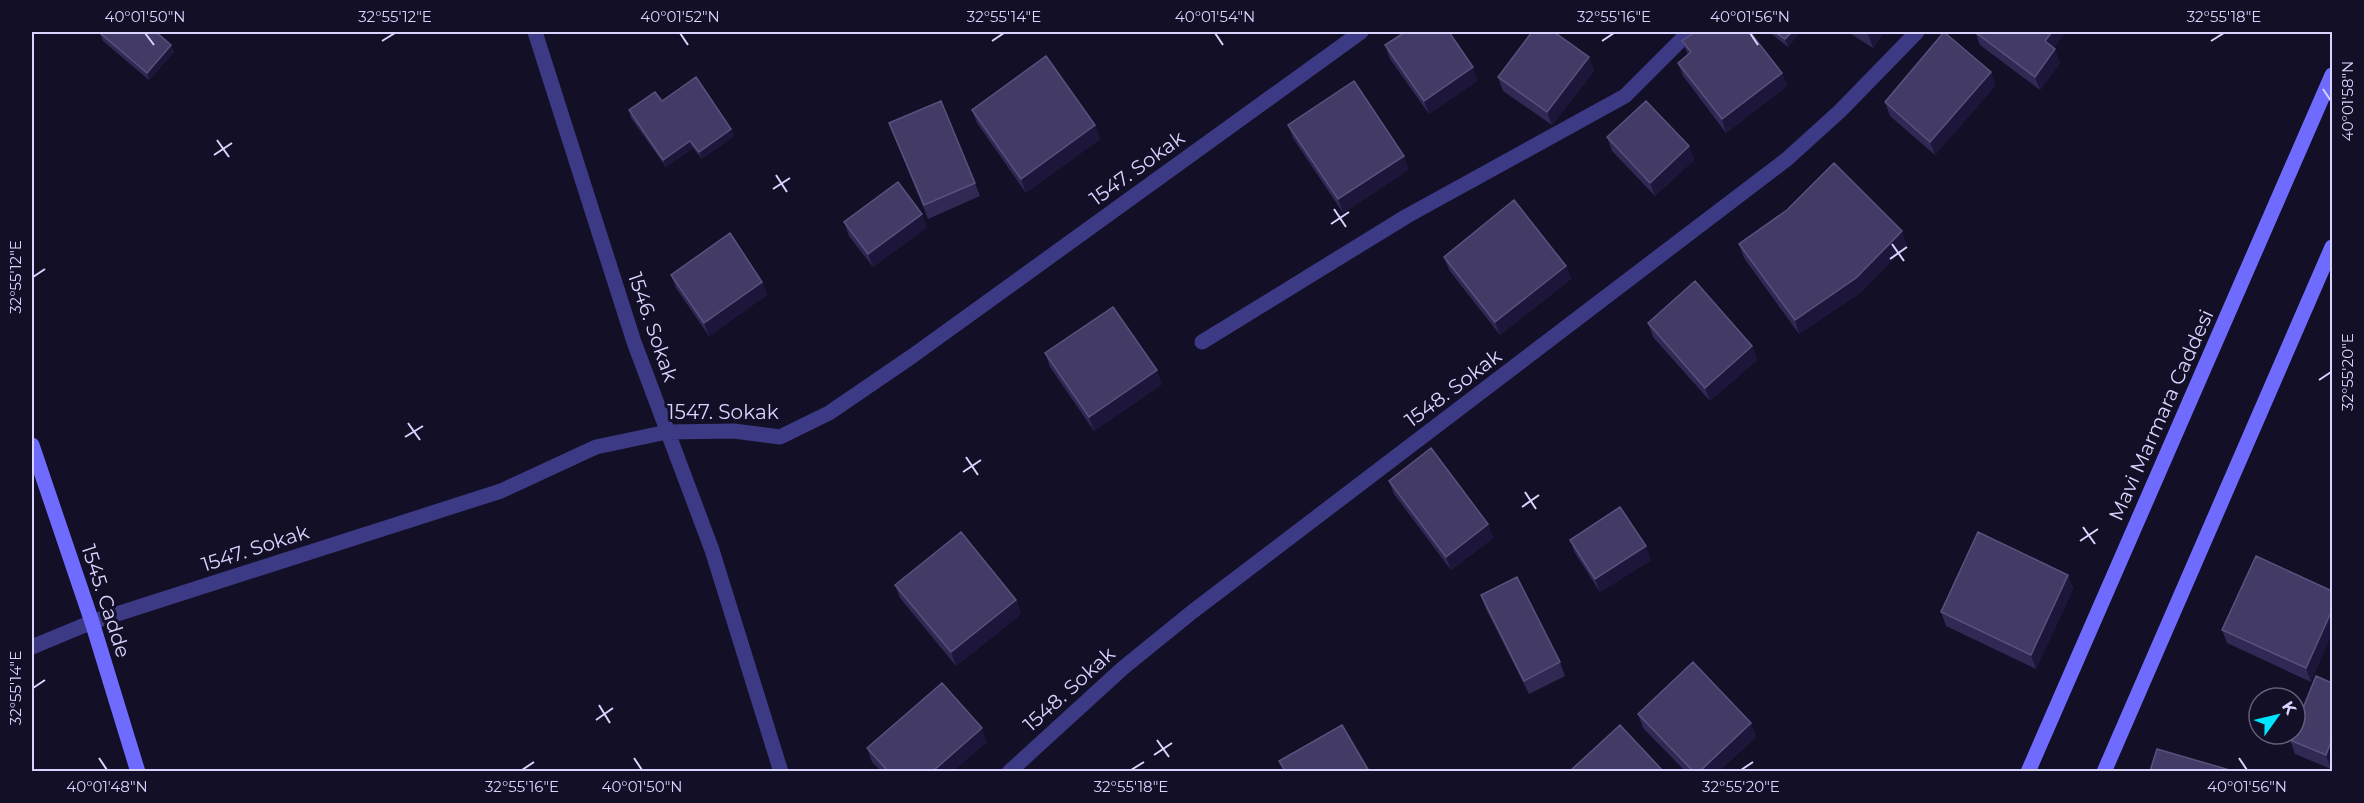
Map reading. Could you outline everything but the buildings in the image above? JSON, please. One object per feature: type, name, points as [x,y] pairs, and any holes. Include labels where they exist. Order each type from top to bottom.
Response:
[{"type":"street","name":"1546. Sokak","points":[[535,32],[634,342],[712,550],[782,771]]},
{"type":"street","name":"1547. Sokak","points":[[32,647],[92,621],[501,491],[596,447],[667,432],[734,431],[780,437],[829,413],[911,357],[1361,32]]},
{"type":"street","points":[[1202,342],[1407,216],[1626,96],[1689,32]]},
{"type":"street","name":"1548. Sokak","points":[[1009,771],[1123,668],[1192,612],[1787,159],[1840,111],[1917,32]]},
{"type":"street","name":"Mavi Marmara Caddesi","points":[[2028,771],[2332,75]]},
{"type":"street","points":[[2104,771],[2332,247]]},
{"type":"street","name":"1545. Cadde","points":[[32,445],[92,621],[138,771]]}]
